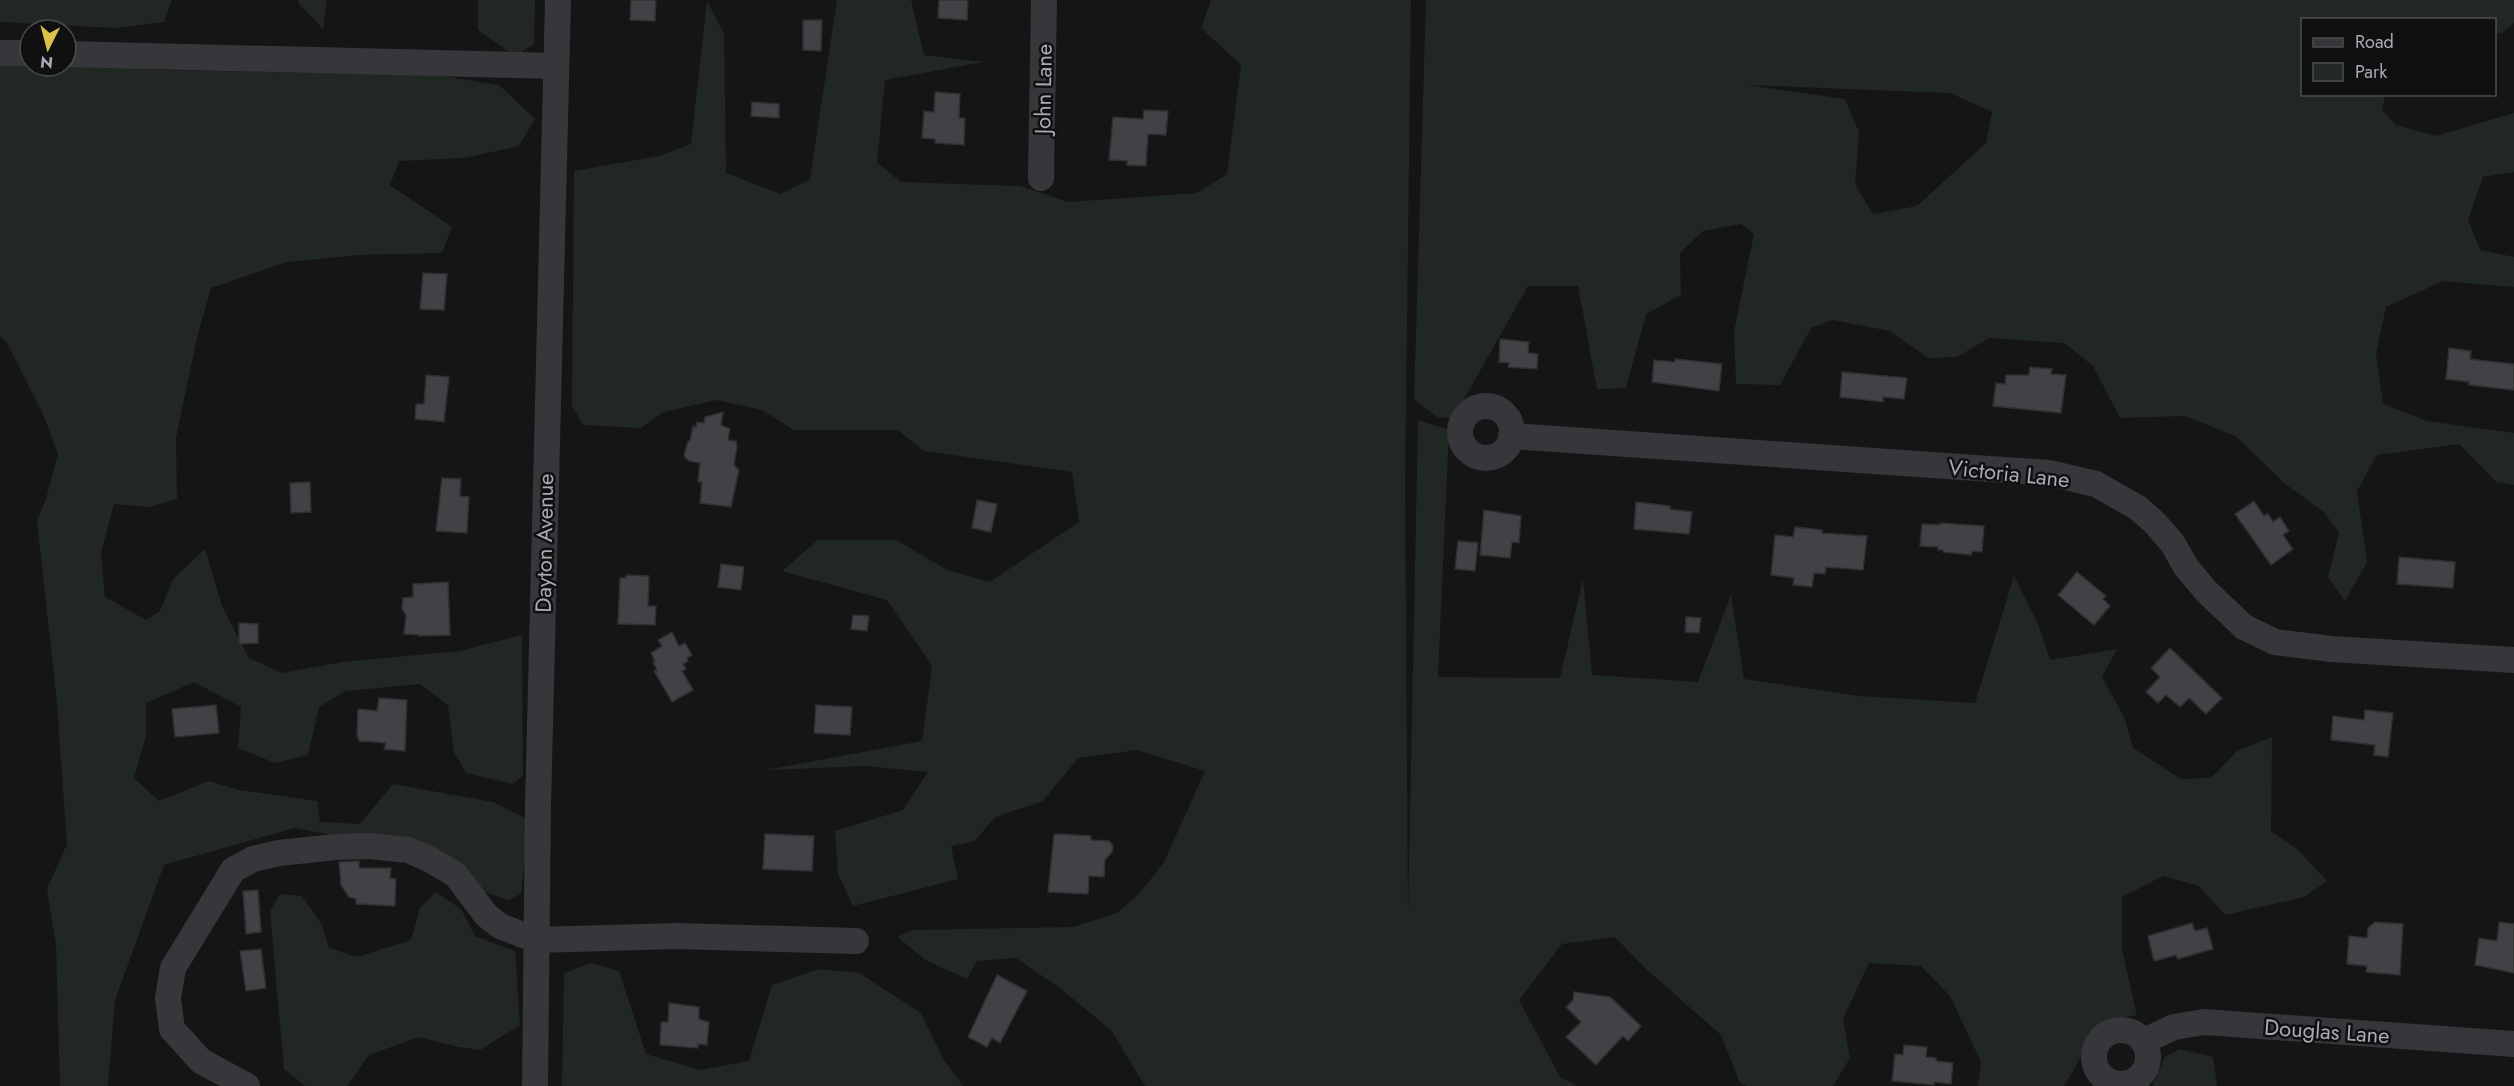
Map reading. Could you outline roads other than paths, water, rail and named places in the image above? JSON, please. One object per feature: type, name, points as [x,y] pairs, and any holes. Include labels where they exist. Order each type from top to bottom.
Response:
[{"type":"street","name":"Dayton Avenue","points":[[535,1086],[536,940],[558,0]]},
{"type":"street","name":"John Lane","points":[[1041,178],[1044,0]]},
{"type":"street","points":[[0,53],[18,53]]},
{"type":"street","points":[[78,54],[556,66]]},
{"type":"street","name":"Victoria Lane","points":[[1511,436],[2049,473],[2096,484],[2138,508],[2173,544],[2186,567],[2206,591],[2244,627],[2275,642],[2331,649],[2514,660]]},
{"type":"street","points":[[247,1086],[201,1061],[172,1029],[168,998],[173,968],[233,870],[254,859],[279,853],[369,846],[408,850],[456,874],[486,915],[500,926],[536,940],[677,936],[856,941]]},
{"type":"street","name":"Douglas Lane","points":[[2144,1041],[2174,1027],[2204,1022],[2514,1044]]},
{"type":"street","points":[[2120,1029],[2138,1034],[2144,1041],[2149,1058],[2143,1074],[2128,1084],[2102,1083],[2094,1061],[2094,1052],[2103,1036],[2120,1029]]}]
